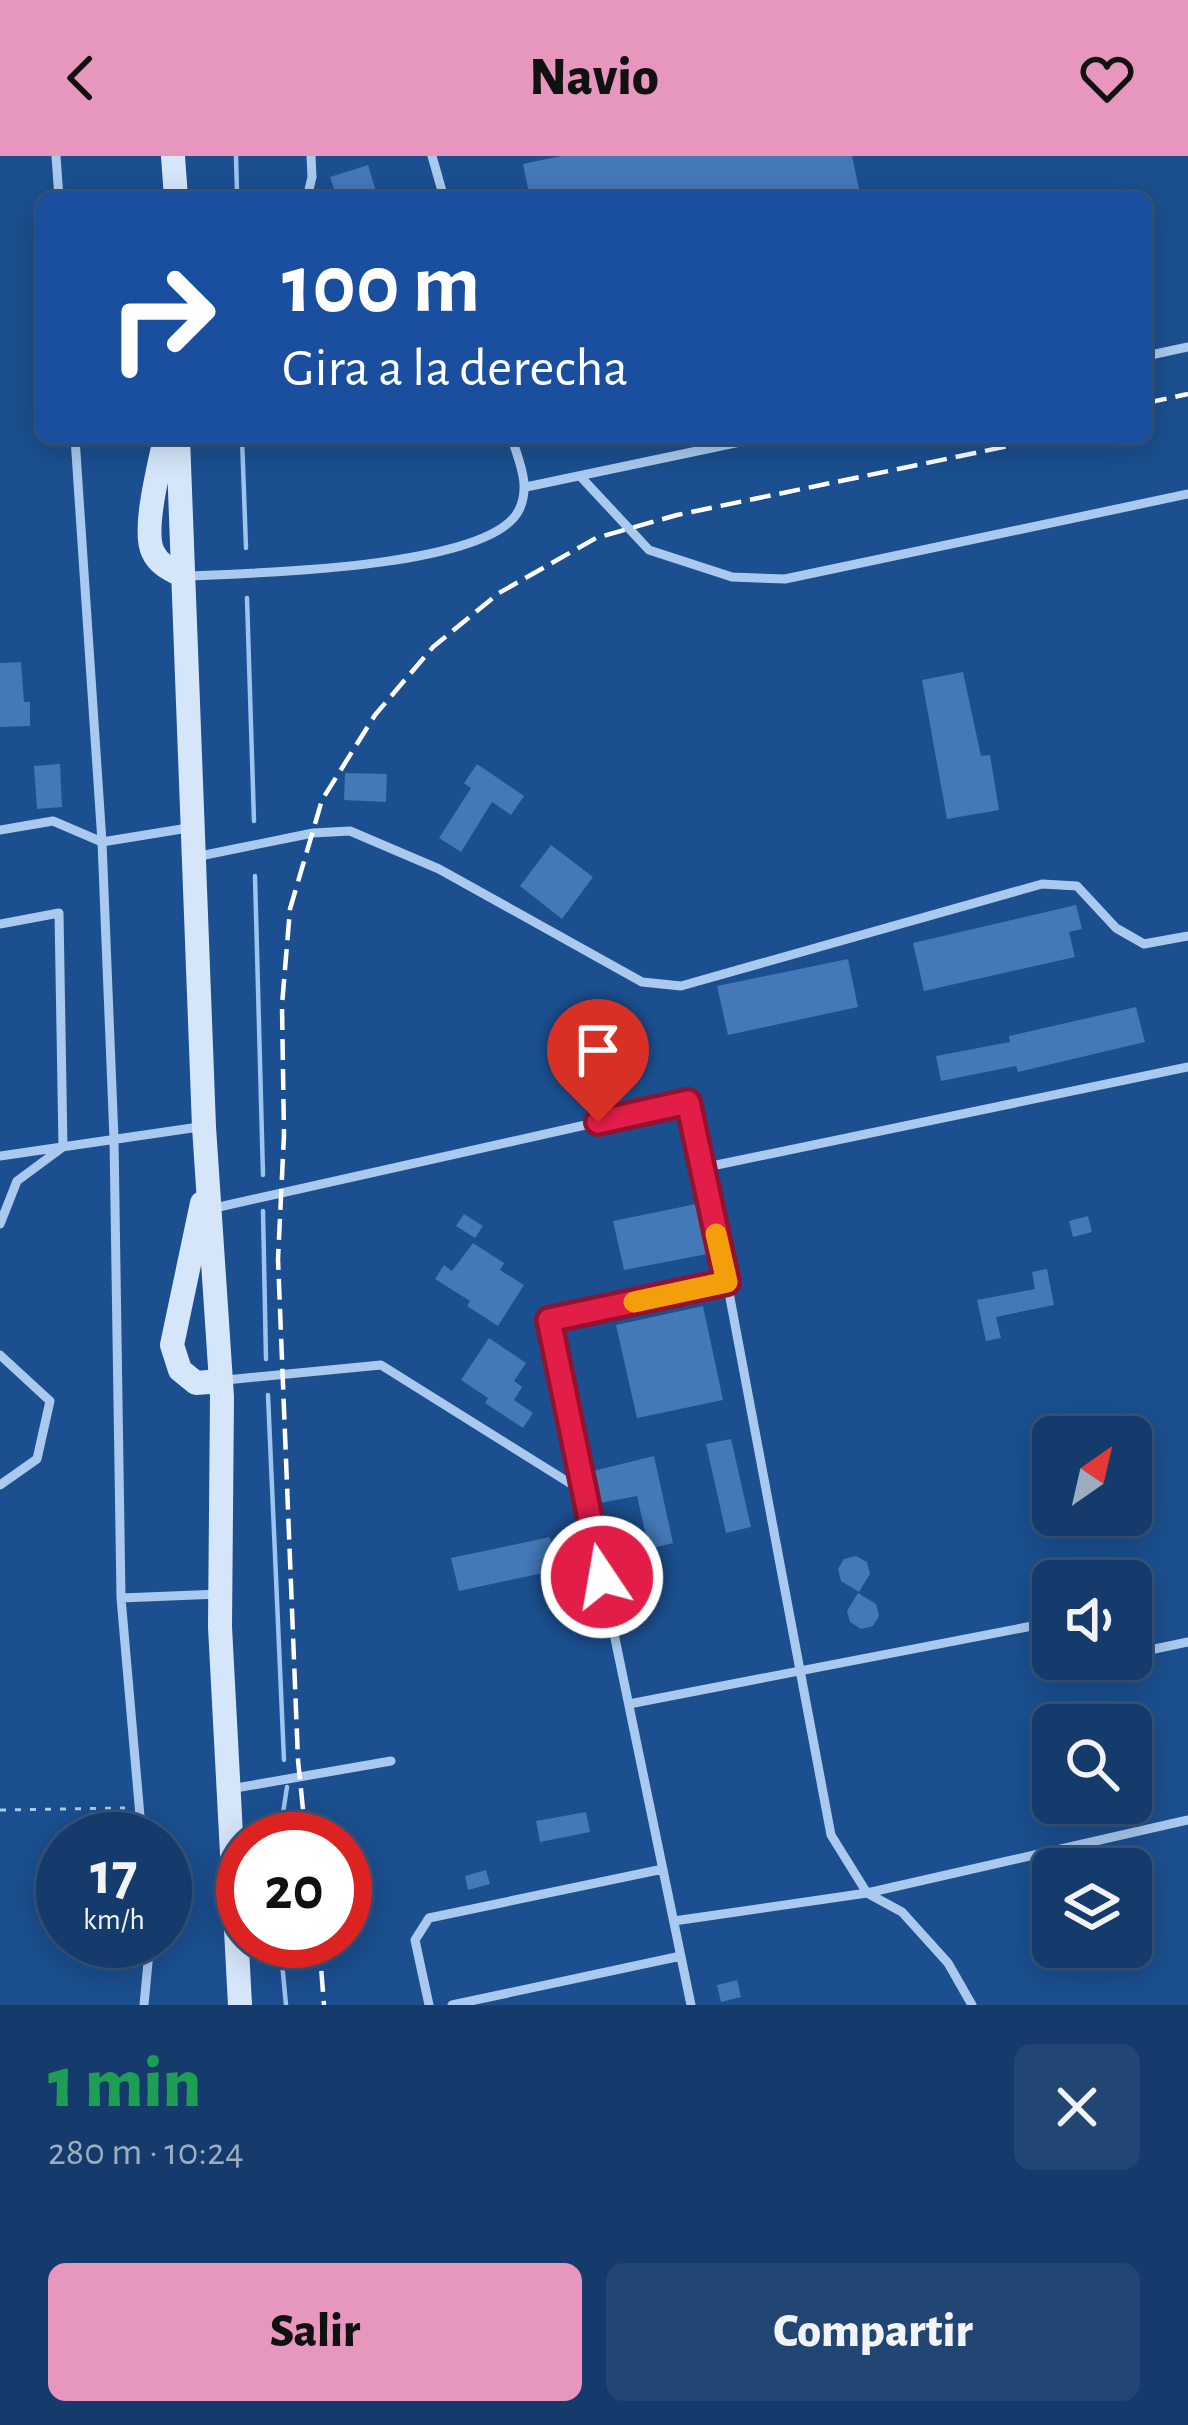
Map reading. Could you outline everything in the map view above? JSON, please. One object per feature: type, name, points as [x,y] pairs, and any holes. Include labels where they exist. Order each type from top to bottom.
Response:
[{"type":"main road","points":[[173,156],[176,192]]},
{"type":"main road","points":[[164,444],[150,523],[151,549],[164,566],[183,576]]},
{"type":"main road","points":[[178,444],[204,1127],[221,1381],[220,1594],[240,2005]]},
{"type":"main road","points":[[208,1177],[172,1345],[180,1370],[196,1383],[221,1381]]},
{"type":"lane","points":[[56,156],[59,192]]},
{"type":"lane","points":[[308,192],[311,156]]},
{"type":"lane","points":[[432,156],[442,192]]},
{"type":"lane","points":[[1152,355],[1188,347]]},
{"type":"lane","points":[[75,444],[102,842],[114,1139],[121,1598],[139,1812]]},
{"type":"lane","points":[[183,576],[348,568],[479,541],[517,515],[526,487],[514,444]]},
{"type":"lane","points":[[526,487],[731,444]]},
{"type":"lane","points":[[580,476],[649,550],[732,577],[785,580],[1188,494]]},
{"type":"lane","points":[[0,830],[53,821],[102,842],[194,827]]},
{"type":"lane","points":[[195,857],[313,833],[350,831],[439,868],[641,982],[681,986],[1042,884],[1077,886],[1116,928],[1144,944],[1188,936]]},
{"type":"lane","points":[[0,924],[59,913],[63,1147]]},
{"type":"lane","points":[[702,1168],[1188,1067]]},
{"type":"lane","points":[[210,1209],[688,1102],[727,1282],[831,1835],[867,1893],[902,1912],[948,1963],[973,2005]]},
{"type":"lane","points":[[0,1156],[204,1127]]},
{"type":"lane","points":[[0,1224],[17,1181],[63,1147]]},
{"type":"lane","points":[[691,2005],[549,1320],[727,1282]]},
{"type":"lane","points":[[0,1355],[50,1401],[37,1459],[0,1485]]},
{"type":"lane","points":[[221,1381],[381,1365],[584,1492]]},
{"type":"lane","points":[[121,1598],[220,1594]]},
{"type":"lane","points":[[628,1704],[1032,1626]]},
{"type":"lane","points":[[1152,1650],[1188,1642]]},
{"type":"lane","points":[[230,1789],[392,1761]]},
{"type":"lane","points":[[674,1921],[867,1893],[1188,1820]]},
{"type":"lane","points":[[429,2005],[416,1940],[430,1918],[663,1869]]},
{"type":"lane","points":[[452,2005],[681,1956]]},
{"type":"lane","points":[[144,2005],[147,1968]]},
{"type":"path","points":[[0,1810],[139,1808]]},
{"type":"building","points":[[561,156],[852,156],[860,192],[529,192],[523,164]]},
{"type":"building","points":[[368,165],[376,192],[335,192],[330,177]]},
{"type":"building","points":[[21,662],[30,726],[0,727],[0,663]]},
{"type":"building","points":[[963,672],[981,756],[990,755],[999,810],[947,819],[922,680]]},
{"type":"building","points":[[60,764],[62,807],[37,809],[34,766]]},
{"type":"building","points":[[477,764],[524,796],[511,815],[492,802],[461,852],[439,838],[471,788],[464,783]]},
{"type":"building","points":[[345,773],[387,774],[386,802],[344,800]]},
{"type":"building","points":[[551,845],[593,877],[562,919],[520,886]]},
{"type":"building","points":[[1076,905],[1082,929],[1069,932],[1075,957],[924,991],[913,943]]},
{"type":"building","points":[[848,959],[858,1007],[728,1035],[717,986]]},
{"type":"building","points":[[1136,1007],[1145,1042],[1018,1072],[1016,1066],[941,1081],[936,1056],[1010,1042],[1009,1036]]},
{"type":"building","points":[[696,1204],[707,1254],[624,1270],[613,1221]]},
{"type":"building","points":[[464,1214],[483,1226],[475,1238],[456,1226]]},
{"type":"building","points":[[1088,1216],[1092,1232],[1073,1237],[1069,1221]]},
{"type":"building","points":[[473,1243],[504,1263],[500,1270],[524,1285],[498,1326],[435,1279],[444,1265],[452,1271]]},
{"type":"building","points":[[1047,1269],[1054,1305],[996,1317],[1001,1338],[986,1341],[977,1300],[1035,1289],[1032,1272]]},
{"type":"building","points":[[703,1306],[723,1400],[637,1418],[616,1325]]},
{"type":"building","points":[[489,1338],[526,1363],[514,1381],[522,1387],[514,1400],[533,1413],[523,1428],[461,1380]]},
{"type":"building","points":[[731,1439],[751,1527],[726,1533],[706,1444]]},
{"type":"building","points":[[654,1456],[673,1543],[649,1549],[637,1496],[600,1503],[593,1471]]},
{"type":"building","points":[[550,1537],[557,1570],[459,1591],[451,1558]]},
{"type":"building","points":[[856,1556],[867,1562],[870,1574],[859,1592],[841,1581],[838,1569],[844,1559]]},
{"type":"building","points":[[858,1593],[876,1604],[879,1616],[873,1626],[861,1629],[850,1622],[847,1611]]},
{"type":"building","points":[[586,1812],[590,1832],[540,1842],[536,1821]]},
{"type":"building","points":[[486,1870],[490,1884],[468,1890],[465,1876]]},
{"type":"building","points":[[737,1980],[741,1997],[721,2002],[717,1985]]},
{"type":"waterway","points":[[236,156],[237,192]]},
{"type":"waterway","points":[[242,444],[246,548]]},
{"type":"waterway","points":[[247,598],[254,821]]},
{"type":"waterway","points":[[255,876],[263,1175]]},
{"type":"waterway","points":[[263,1211],[266,1359]]},
{"type":"waterway","points":[[268,1395],[284,1760]]},
{"type":"waterway","points":[[283,1812],[287,1787]]},
{"type":"waterway","points":[[283,1968],[286,2005]]},
{"type":"railway","points":[[1152,402],[1188,394]]},
{"type":"railway","points":[[303,1812],[278,1259],[284,1135],[282,1005],[290,909],[322,800],[375,715],[433,647],[499,593],[596,538],[677,515],[1018,444]]},
{"type":"railway","points":[[321,1968],[324,2005]]},
{"type":"slow traffic","points":[[634,1302],[727,1282],[716,1234]]},
{"type":"route","points":[[598,1122],[688,1102],[727,1282],[549,1320],[602,1577]]}]
